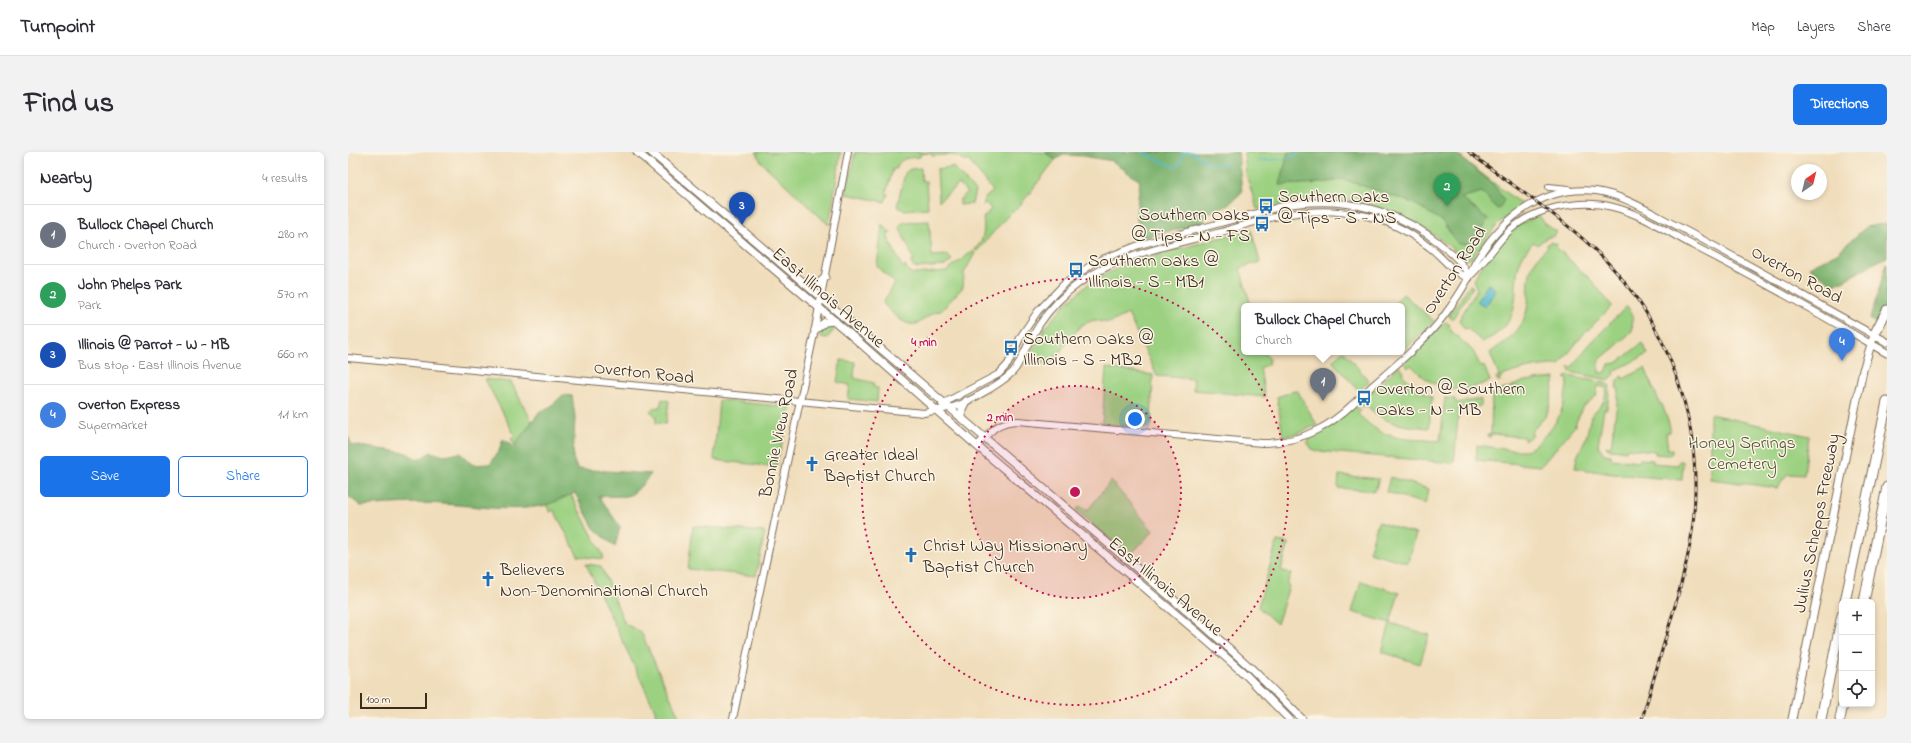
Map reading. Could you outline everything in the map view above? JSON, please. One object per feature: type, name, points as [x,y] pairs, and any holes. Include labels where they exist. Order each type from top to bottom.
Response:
[{"type":"highway","points":[[1874,335],[1887,310]]},
{"type":"highway","points":[[1846,599],[1887,402]]},
{"type":"highway","points":[[1865,599],[1887,487]]},
{"type":"highway","points":[[1821,719],[1839,630]]},
{"type":"highway","points":[[1840,719],[1842,707]]},
{"type":"main road","name":"East Illinois Avenue","points":[[637,152],[835,321],[977,446],[1197,632],[1246,676],[1290,719]]},
{"type":"main road","name":"East Illinois Avenue","points":[[651,152],[984,439],[1202,624],[1252,669],[1302,719]]},
{"type":"main road","points":[[692,200],[698,192]]},
{"type":"main road","points":[[752,250],[757,243]]},
{"type":"main road","points":[[805,284],[819,283],[825,278]]},
{"type":"main road","points":[[815,330],[825,322],[835,321]]},
{"type":"main road","name":"Overton Road","points":[[1874,335],[1887,342]]},
{"type":"main road","name":"Julius Schepps Freeway","points":[[1792,719],[1862,377],[1874,335]]},
{"type":"main road","points":[[1871,344],[1887,353]]},
{"type":"main road","points":[[884,364],[890,357]]},
{"type":"main road","points":[[962,419],[962,410],[966,401]]},
{"type":"street","name":"Bonnie View Road","points":[[733,719],[815,330],[848,152]]},
{"type":"street","points":[[1549,187],[1576,190]]},
{"type":"street","name":"Overton Road","points":[[977,446],[1000,424],[1018,421],[1262,443],[1286,441],[1305,436],[1329,424],[1424,338],[1444,316],[1468,278],[1476,260],[1494,233],[1512,217],[1535,202],[1553,195],[1576,190],[1604,193],[1643,209],[1779,281],[1874,335]]},
{"type":"street","points":[[946,406],[994,378],[1006,367],[1021,336],[1038,311],[1064,284],[1098,261],[1126,249],[1283,206],[1304,203],[1334,202],[1363,206],[1381,211],[1409,223],[1435,239],[1466,263],[1476,260]]},
{"type":"street","points":[[1468,278],[1479,268],[1508,231],[1537,213],[1565,205],[1595,204],[1614,207],[1638,217],[1751,276],[1871,344]]},
{"type":"street","points":[[1361,215],[1363,206]]},
{"type":"street","points":[[1638,217],[1643,209]]},
{"type":"street","points":[[936,409],[966,401],[1001,383],[1012,372],[1042,321],[1066,294],[1084,280],[1112,264],[1132,256],[1255,222],[1306,212],[1332,211],[1361,215],[1399,228],[1430,247],[1461,276],[1468,278]]},
{"type":"street","points":[[1430,247],[1435,239]]},
{"type":"street","points":[[1455,256],[1467,270],[1468,278]]},
{"type":"street","points":[[1080,272],[1084,280]]},
{"type":"street","points":[[1774,290],[1779,281]]},
{"type":"street","points":[[1823,317],[1825,314],[1829,314],[1840,319],[1850,321]]},
{"type":"street","name":"Overton Road","points":[[348,358],[918,413],[924,413],[936,409]]},
{"type":"street","points":[[1006,367],[1012,372]]},
{"type":"green space","points":[[756,152],[841,152],[829,225],[761,162]]},
{"type":"green space","points":[[855,152],[1045,152],[1055,160],[1018,208],[1012,211],[977,251],[975,250],[983,235],[983,218],[991,209],[986,203],[982,205],[984,199],[993,191],[968,160],[966,162],[954,155],[932,156],[931,153],[920,154],[920,157],[902,160],[896,169],[893,169],[885,202],[846,194]]},
{"type":"green space","points":[[1045,152],[1238,152],[1242,192],[1227,206],[1207,213],[1203,223],[1142,238],[1136,216],[1140,181],[1112,161],[1084,156],[1063,155],[1055,160]]},
{"type":"green space","points":[[1244,152],[1454,152],[1522,205],[1498,224],[1472,258],[1465,260],[1434,235],[1418,225],[1401,216],[1365,204],[1346,200],[1308,199],[1257,209],[1246,174]]},
{"type":"green space","points":[[1288,152],[1454,152],[1493,184],[1504,200],[1499,209],[1496,208],[1482,192],[1461,198],[1488,219],[1473,244],[1458,244],[1442,221],[1415,204],[1343,179],[1324,183],[1280,185]]},
{"type":"green space","points":[[953,167],[975,191],[972,204],[960,205],[960,199],[967,193],[959,184],[939,201],[937,169]]},
{"type":"green space","points":[[921,168],[922,181],[926,181],[928,208],[903,210],[897,206],[905,173],[910,169]]},
{"type":"green space","points":[[1539,215],[1544,223],[1557,232],[1554,236],[1546,238],[1537,245],[1534,242],[1523,255],[1518,268],[1514,308],[1509,321],[1499,332],[1482,342],[1467,328],[1464,329],[1459,320],[1477,289],[1473,280],[1496,245],[1516,226]]},
{"type":"green space","points":[[929,221],[932,256],[947,255],[952,260],[945,266],[913,267],[911,262],[914,260],[899,226],[904,222]]},
{"type":"green space","points":[[1887,223],[1887,257],[1834,285],[1809,267],[1837,253],[1866,227]]},
{"type":"green space","points":[[882,224],[891,233],[887,235],[902,267],[905,266],[909,272],[914,274],[946,271],[973,251],[975,253],[964,273],[963,287],[941,311],[930,314],[916,324],[902,321],[883,303],[895,283],[877,267]]},
{"type":"green space","points":[[1251,229],[1260,262],[1240,268],[1250,303],[1241,303],[1241,355],[1266,355],[1270,359],[1268,364],[1260,368],[1265,397],[1193,390],[1194,379],[1157,376],[1128,314],[1109,323],[1094,320],[1081,325],[1050,364],[1026,362],[1045,328],[1066,303],[1092,281],[1128,263]]},
{"type":"green space","points":[[1550,242],[1557,244],[1556,247],[1592,281],[1612,306],[1582,336],[1559,365],[1522,370],[1500,377],[1500,381],[1498,381],[1496,378],[1499,376],[1490,353],[1513,335],[1523,321],[1527,310],[1530,274],[1538,257],[1548,247],[1546,245]]},
{"type":"green space","points":[[1887,263],[1887,302],[1876,324],[1870,319]]},
{"type":"green space","points":[[1470,285],[1473,287],[1453,318],[1450,318],[1449,315]]},
{"type":"green space","points":[[1403,294],[1434,321],[1405,349],[1405,303],[1395,303]]},
{"type":"green space","points":[[1627,306],[1633,315],[1632,331],[1599,360],[1599,373],[1606,372],[1609,364],[1617,363],[1642,343],[1648,354],[1614,371],[1615,374],[1609,380],[1570,372],[1569,366],[1572,367],[1588,346]]},
{"type":"green space","points":[[1446,322],[1450,325],[1448,328],[1473,351],[1481,367],[1484,366],[1490,381],[1467,388],[1457,389],[1438,386],[1420,374],[1411,365],[1408,368],[1404,363]]},
{"type":"green space","points":[[826,326],[832,326],[835,329],[827,338],[820,337],[822,330]]},
{"type":"green space","points":[[1338,355],[1347,355],[1369,381],[1359,391],[1332,361]]},
{"type":"green space","points":[[841,360],[855,362],[854,378],[874,383],[873,387],[878,388],[877,402],[848,399],[850,385],[837,382]]},
{"type":"green space","points":[[1399,366],[1404,371],[1402,374],[1416,388],[1432,397],[1429,428],[1403,425],[1388,421],[1366,405],[1363,408],[1359,403]]},
{"type":"green space","points":[[1106,368],[1153,375],[1151,424],[1148,427],[1102,424]]},
{"type":"green space","points":[[1645,368],[1660,404],[1662,404],[1670,427],[1670,432],[1666,433],[1668,450],[1672,450],[1672,453],[1669,455],[1655,454],[1655,451],[1627,448],[1626,451],[1613,449],[1613,451],[1606,446],[1611,447],[1619,389],[1616,388],[1617,382],[1622,376],[1623,379]]},
{"type":"green space","points":[[1568,376],[1605,383],[1610,386],[1607,409],[1604,409],[1598,445],[1604,454],[1611,455],[1611,459],[1639,462],[1640,459],[1653,460],[1653,463],[1678,465],[1679,461],[1683,461],[1682,480],[1613,474],[1575,468],[1577,457],[1586,438],[1591,416],[1604,401],[1607,388],[1598,386],[1596,396],[1583,407],[1574,427],[1541,466],[1476,460],[1477,445],[1518,450],[1526,450],[1534,446],[1553,427],[1560,414],[1565,399],[1568,380],[1564,378]]},
{"type":"green space","points":[[1555,378],[1549,408],[1545,417],[1531,432],[1533,435],[1524,441],[1524,437],[1491,434],[1492,394],[1525,381]]},
{"type":"green space","points":[[485,379],[511,382],[603,555],[603,559],[578,556],[554,510],[550,512],[511,438],[515,436]]},
{"type":"green space","points":[[1297,390],[1317,425],[1298,433],[1283,437],[1277,397]]},
{"type":"green space","points":[[563,395],[572,396],[575,417],[573,458],[577,469],[651,474],[634,493],[624,496],[599,496],[620,527],[615,547],[594,528],[575,493],[545,505],[529,508],[492,508],[424,503],[361,506],[348,496],[348,436],[352,445],[407,453],[418,460],[431,452],[444,456],[460,453],[473,465],[490,464],[499,451],[503,439],[513,447],[540,411],[548,409]]},
{"type":"green space","points":[[1445,398],[1455,399],[1456,403],[1481,399],[1481,406],[1459,407],[1454,463],[1317,451],[1312,449],[1307,442],[1311,436],[1329,426],[1354,406],[1360,411],[1358,414],[1368,423],[1387,434],[1405,439],[1440,441]]},
{"type":"green space","points":[[662,399],[669,401],[666,424],[656,423],[656,416],[650,411],[653,408],[660,407]]},
{"type":"green space","points":[[719,400],[789,407],[791,410],[776,467],[714,460]]},
{"type":"green space","name":"Honey Springs Cemetery","points":[[1710,414],[1809,436],[1804,475],[1788,474],[1782,480],[1778,488],[1710,479]]},
{"type":"green space","points":[[1339,475],[1379,479],[1375,491],[1338,488]]},
{"type":"green space","points":[[1390,477],[1429,489],[1425,504],[1386,492]]},
{"type":"green space","points":[[1111,481],[1153,531],[1129,556],[1076,510],[1080,506],[1087,511]]},
{"type":"green space","points":[[1378,522],[1416,534],[1408,563],[1369,552]]},
{"type":"green space","points":[[693,526],[765,532],[756,576],[688,569]]},
{"type":"green space","points":[[1277,541],[1289,543],[1281,570],[1291,574],[1287,584],[1289,586],[1277,624],[1258,607]]},
{"type":"green space","points":[[586,564],[601,566],[625,624],[641,632],[680,719],[656,719],[655,710]]},
{"type":"green space","points":[[1361,581],[1399,593],[1390,623],[1352,612]]},
{"type":"green space","points":[[1390,623],[1429,635],[1420,664],[1382,652]]},
{"type":"water","points":[[1488,284],[1496,290],[1485,307],[1477,301]]},
{"type":"waterway","points":[[1108,152],[1121,152]]},
{"type":"waterway","points":[[1141,152],[1175,167],[1180,163],[1183,152],[1193,153],[1210,164],[1229,164]]},
{"type":"waterway","points":[[1258,161],[1289,158],[1300,152]]},
{"type":"railway","points":[[1469,152],[1563,222],[1593,248],[1620,277],[1643,308],[1662,342],[1677,378],[1687,415],[1693,454],[1695,493],[1692,532],[1681,585],[1642,719]]},
{"type":"place","name":"Southern Oaks @ Tips - S - NS","points":[[1266,206]]},
{"type":"place","name":"John Phelps Park","points":[[1447,206]]},
{"type":"place","name":"Southern Oaks @ Tips - N - FS","points":[[1262,224]]},
{"type":"place","name":"Illinois @ Parrot - W - MB","points":[[742,225]]},
{"type":"place","name":"Southern Oaks @ Illinois - S - MB1","points":[[1076,270]]},
{"type":"place","name":"Southern Oaks @ Illinois - S - MB2","points":[[1011,348]]},
{"type":"place","name":"Overton Express","points":[[1842,361]]},
{"type":"place","name":"Overton @ Southern Oaks - N - MB","points":[[1364,398]]},
{"type":"place","name":"Bullock Chapel Church","points":[[1323,401]]},
{"type":"place","name":"Greater Ideal Baptist Church","points":[[812,464]]},
{"type":"place","name":"Christ Way Missionary Baptist Church","points":[[911,555]]},
{"type":"place","name":"Believers Non-Denominational Church","points":[[488,579]]}]
